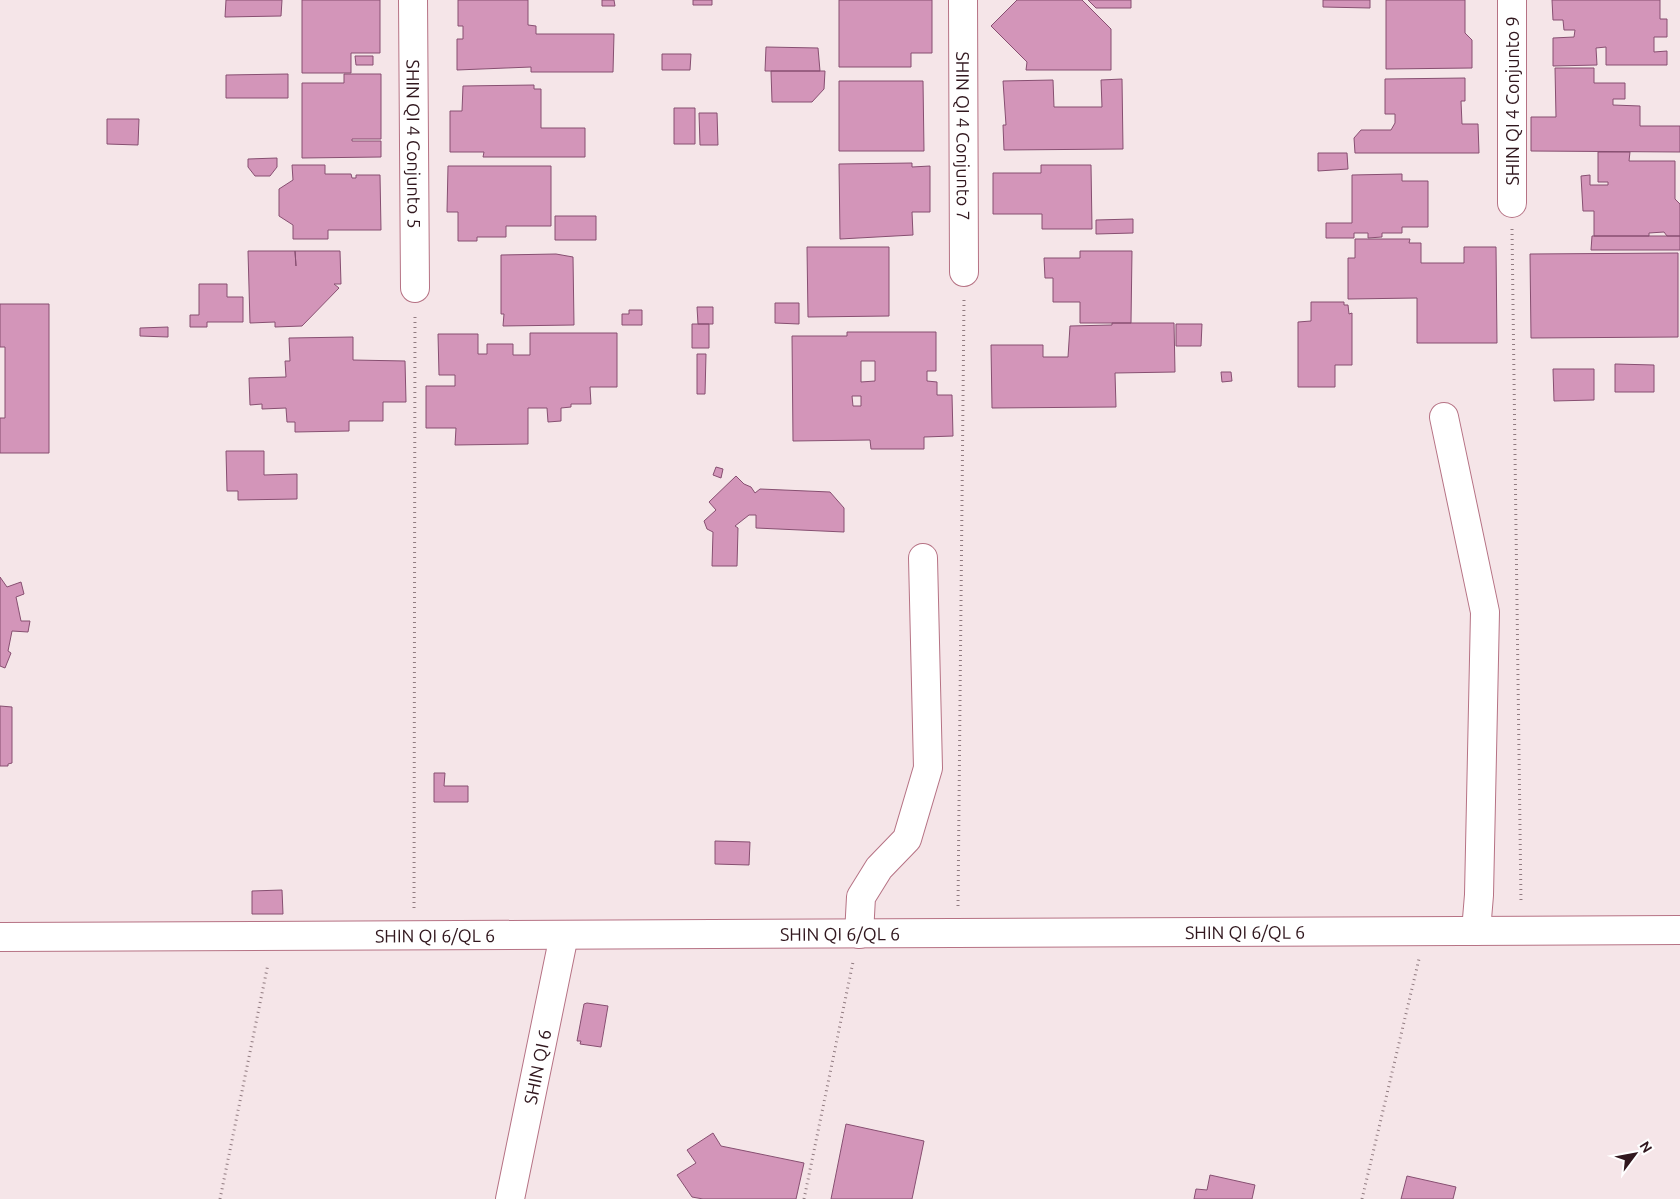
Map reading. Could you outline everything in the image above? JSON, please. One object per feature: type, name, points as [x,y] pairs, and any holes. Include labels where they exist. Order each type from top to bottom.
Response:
[{"type":"street","name":"SHIN QI 4 Conjunto 5","points":[[413,0],[414,288]]},
{"type":"street","name":"SHIN QI 4 Conjunto 7","points":[[963,0],[964,272]]},
{"type":"street","name":"SHIN QI 4 Conjunto 9","points":[[1512,0],[1512,203]]},
{"type":"street","points":[[1444,417],[1485,612],[1479,894],[1476,931]]},
{"type":"street","points":[[859,934],[861,897],[880,868],[907,839],[928,768],[923,558]]},
{"type":"street","name":"SHIN QI 6/QL 6","points":[[0,937],[1680,930]]},
{"type":"street","name":"SHIN QI 6","points":[[510,1199],[564,935]]},
{"type":"path","points":[[1512,203],[1521,931]]},
{"type":"path","points":[[957,934],[964,272]]},
{"type":"path","points":[[414,288],[414,936]]},
{"type":"path","points":[[1362,1199],[1426,932]]},
{"type":"path","points":[[804,1199],[859,934]]},
{"type":"path","points":[[220,1199],[274,936]]},
{"type":"building","points":[[226,0],[282,0],[281,16],[225,17]]},
{"type":"building","points":[[302,0],[380,0],[380,53],[351,53],[351,73],[302,73]]},
{"type":"building","points":[[458,0],[528,0],[528,25],[536,26],[536,34],[614,34],[613,72],[531,72],[531,67],[457,70],[457,39],[463,39],[463,26],[458,26]]},
{"type":"building","points":[[602,0],[614,0],[615,6],[602,6]]},
{"type":"building","points":[[693,0],[712,0],[712,5],[693,5]]},
{"type":"building","points":[[839,0],[932,0],[932,53],[911,53],[911,67],[839,67]]},
{"type":"building","points":[[1017,0],[1082,0],[1111,29],[1111,70],[1026,70],[1027,62],[991,26]]},
{"type":"building","points":[[1088,0],[1131,0],[1131,8],[1096,8]]},
{"type":"building","points":[[1323,0],[1370,0],[1370,8],[1323,7]]},
{"type":"building","points":[[1386,0],[1465,0],[1465,33],[1472,40],[1472,68],[1386,69]]},
{"type":"building","points":[[1552,0],[1660,0],[1660,19],[1667,19],[1667,37],[1654,37],[1654,52],[1667,51],[1667,65],[1606,65],[1606,47],[1596,48],[1597,65],[1553,66],[1553,38],[1574,37],[1575,30],[1564,30],[1563,20],[1553,20]]},
{"type":"building","points":[[766,47],[818,48],[820,71],[765,71]]},
{"type":"building","points":[[662,54],[691,54],[690,70],[662,70]]},
{"type":"building","points":[[355,56],[373,56],[373,65],[356,65]]},
{"type":"building","points":[[1555,68],[1594,68],[1594,83],[1625,83],[1625,99],[1613,99],[1613,105],[1640,106],[1640,126],[1680,126],[1680,152],[1531,151],[1531,117],[1556,117]]},
{"type":"building","points":[[771,71],[825,71],[824,89],[812,102],[772,102]]},
{"type":"building","points":[[288,74],[288,98],[226,98],[226,75]]},
{"type":"building","points":[[344,74],[381,74],[381,139],[352,139],[352,141],[381,141],[381,157],[302,158],[302,83],[344,83]]},
{"type":"building","points":[[1465,78],[1465,101],[1461,101],[1462,124],[1478,124],[1479,153],[1355,153],[1354,138],[1361,130],[1391,130],[1395,123],[1395,114],[1385,114],[1385,79]]},
{"type":"building","points":[[1122,79],[1123,149],[1004,150],[1003,125],[1006,125],[1003,81],[1053,80],[1054,107],[1102,107],[1101,80]]},
{"type":"building","points":[[839,81],[923,81],[924,151],[839,151]]},
{"type":"building","points":[[534,85],[534,89],[541,89],[541,128],[585,128],[585,157],[483,157],[484,152],[450,152],[450,111],[462,111],[463,86]]},
{"type":"building","points":[[674,108],[695,108],[695,144],[674,144]]},
{"type":"building","points":[[699,113],[717,113],[718,145],[700,145]]},
{"type":"building","points":[[107,119],[139,119],[138,145],[107,144]]},
{"type":"building","points":[[1598,152],[1630,152],[1629,161],[1675,161],[1675,199],[1680,204],[1680,236],[1667,236],[1664,232],[1649,233],[1649,236],[1594,236],[1594,211],[1583,211],[1581,176],[1590,175],[1590,185],[1608,185],[1608,182],[1598,182]]},
{"type":"building","points":[[1318,153],[1347,153],[1348,169],[1318,171]]},
{"type":"building","points":[[277,158],[277,167],[270,176],[255,176],[248,167],[248,159]]},
{"type":"building","points":[[912,163],[912,167],[930,166],[930,212],[912,212],[913,235],[840,239],[839,164]]},
{"type":"building","points":[[292,165],[325,165],[325,174],[351,174],[352,178],[356,178],[356,175],[380,175],[381,230],[328,230],[328,239],[293,239],[293,225],[279,216],[279,189],[293,180]]},
{"type":"building","points":[[1041,165],[1091,165],[1092,229],[1042,229],[1042,214],[993,214],[993,173],[1041,173]]},
{"type":"building","points":[[448,166],[551,166],[551,226],[506,226],[506,237],[477,237],[477,241],[458,241],[458,212],[447,212]]},
{"type":"building","points":[[1402,174],[1402,181],[1428,181],[1428,227],[1402,227],[1402,233],[1382,233],[1382,237],[1368,238],[1368,233],[1354,233],[1354,238],[1326,238],[1326,223],[1352,223],[1352,175]]},
{"type":"building","points":[[555,216],[596,216],[596,240],[555,240]]},
{"type":"building","points":[[1133,219],[1133,233],[1096,234],[1096,220]]},
{"type":"building","points":[[1592,236],[1680,236],[1680,250],[1591,250]]},
{"type":"building","points":[[1355,239],[1410,239],[1409,243],[1421,243],[1421,263],[1464,263],[1464,247],[1496,247],[1497,343],[1417,343],[1417,298],[1348,299],[1348,258],[1355,258]]},
{"type":"building","points":[[807,247],[889,247],[889,316],[808,317]]},
{"type":"building","points":[[248,251],[340,251],[341,284],[334,284],[339,288],[302,326],[275,327],[275,322],[250,323]]},
{"type":"building","points":[[1080,251],[1132,251],[1131,323],[1080,323],[1080,302],[1053,302],[1053,278],[1045,278],[1044,258],[1080,258]]},
{"type":"building","points":[[1678,253],[1678,337],[1531,338],[1530,254]]},
{"type":"building","points":[[556,254],[573,257],[574,325],[503,326],[504,314],[501,314],[501,255]]},
{"type":"building","points":[[199,284],[227,284],[227,297],[243,297],[243,322],[207,322],[207,327],[190,327],[190,315],[199,315]]},
{"type":"building","points":[[1311,302],[1344,302],[1344,305],[1348,305],[1349,314],[1352,313],[1352,365],[1335,365],[1335,387],[1298,387],[1298,322],[1311,321]]},
{"type":"building","points":[[775,303],[799,303],[799,324],[775,323]]},
{"type":"building","points":[[0,304],[49,304],[49,453],[0,453],[0,418],[5,418],[5,347],[0,347]]},
{"type":"building","points":[[697,307],[713,307],[713,324],[698,324]]},
{"type":"building","points":[[629,310],[642,310],[642,325],[622,325],[622,314],[629,314]]},
{"type":"building","points":[[1112,323],[1174,323],[1175,372],[1115,373],[1116,407],[992,408],[991,345],[1043,345],[1043,357],[1068,357],[1070,326],[1112,325]]},
{"type":"building","points":[[692,324],[709,324],[709,348],[692,348]]},
{"type":"building","points":[[1176,324],[1202,324],[1201,346],[1176,346]]},
{"type":"building","points":[[168,327],[168,337],[140,336],[140,328]]},
{"type":"building","points":[[847,332],[936,332],[936,371],[927,371],[927,381],[937,382],[937,395],[952,395],[953,436],[924,437],[924,449],[871,449],[870,440],[793,441],[792,336],[847,336]],"holes":[[[861,361],[875,361],[875,381],[861,382]],[[852,396],[861,396],[861,406],[853,406]]]},
{"type":"building","points":[[530,333],[617,333],[617,387],[590,387],[591,404],[571,404],[571,407],[561,408],[561,421],[548,422],[547,408],[528,408],[528,444],[455,445],[456,428],[426,428],[426,386],[455,386],[455,375],[439,375],[438,334],[478,334],[478,354],[487,354],[487,344],[513,344],[513,355],[530,355]]},
{"type":"building","points":[[353,337],[353,360],[405,361],[406,402],[383,402],[383,421],[349,421],[349,431],[295,432],[295,422],[287,422],[286,408],[262,409],[262,404],[250,405],[249,378],[286,377],[285,361],[290,361],[289,338]]},
{"type":"building","points":[[697,354],[706,354],[705,394],[697,394]]},
{"type":"building","points":[[1615,364],[1654,365],[1654,392],[1615,392]]},
{"type":"building","points":[[1553,369],[1594,369],[1594,400],[1554,401]]},
{"type":"building","points":[[1221,372],[1231,372],[1232,381],[1222,382]]},
{"type":"building","points":[[226,451],[264,451],[264,475],[297,474],[297,499],[238,500],[238,491],[227,491]]},
{"type":"building","points":[[716,467],[723,469],[721,478],[713,475]]},
{"type":"building","points":[[736,476],[744,484],[751,487],[755,493],[760,489],[830,492],[844,508],[844,532],[756,528],[756,515],[749,515],[735,526],[738,528],[737,566],[712,566],[713,532],[707,529],[704,521],[716,510],[709,502]]},
{"type":"building","points":[[0,577],[7,587],[21,582],[24,594],[16,597],[21,621],[30,621],[28,632],[12,631],[8,651],[11,653],[5,668],[0,666]]},
{"type":"building","points":[[0,706],[12,707],[12,763],[8,764],[8,766],[0,766]]},
{"type":"building","points":[[434,773],[445,773],[444,786],[468,786],[468,802],[434,802]]},
{"type":"building","points":[[715,841],[750,842],[749,865],[715,864]]},
{"type":"building","points":[[282,890],[283,914],[252,914],[252,891]]},
{"type":"building","points":[[584,1004],[608,1006],[601,1047],[580,1044],[581,1041],[577,1041]]},
{"type":"building","points":[[846,1124],[924,1141],[912,1199],[831,1199]]},
{"type":"building","points":[[713,1133],[721,1146],[804,1163],[796,1199],[703,1199],[692,1197],[677,1175],[696,1163],[687,1150]]},
{"type":"building","points":[[1210,1175],[1255,1185],[1252,1199],[1194,1199],[1196,1189],[1207,1190]]},
{"type":"building","points":[[1407,1176],[1456,1187],[1453,1199],[1401,1199]]}]
